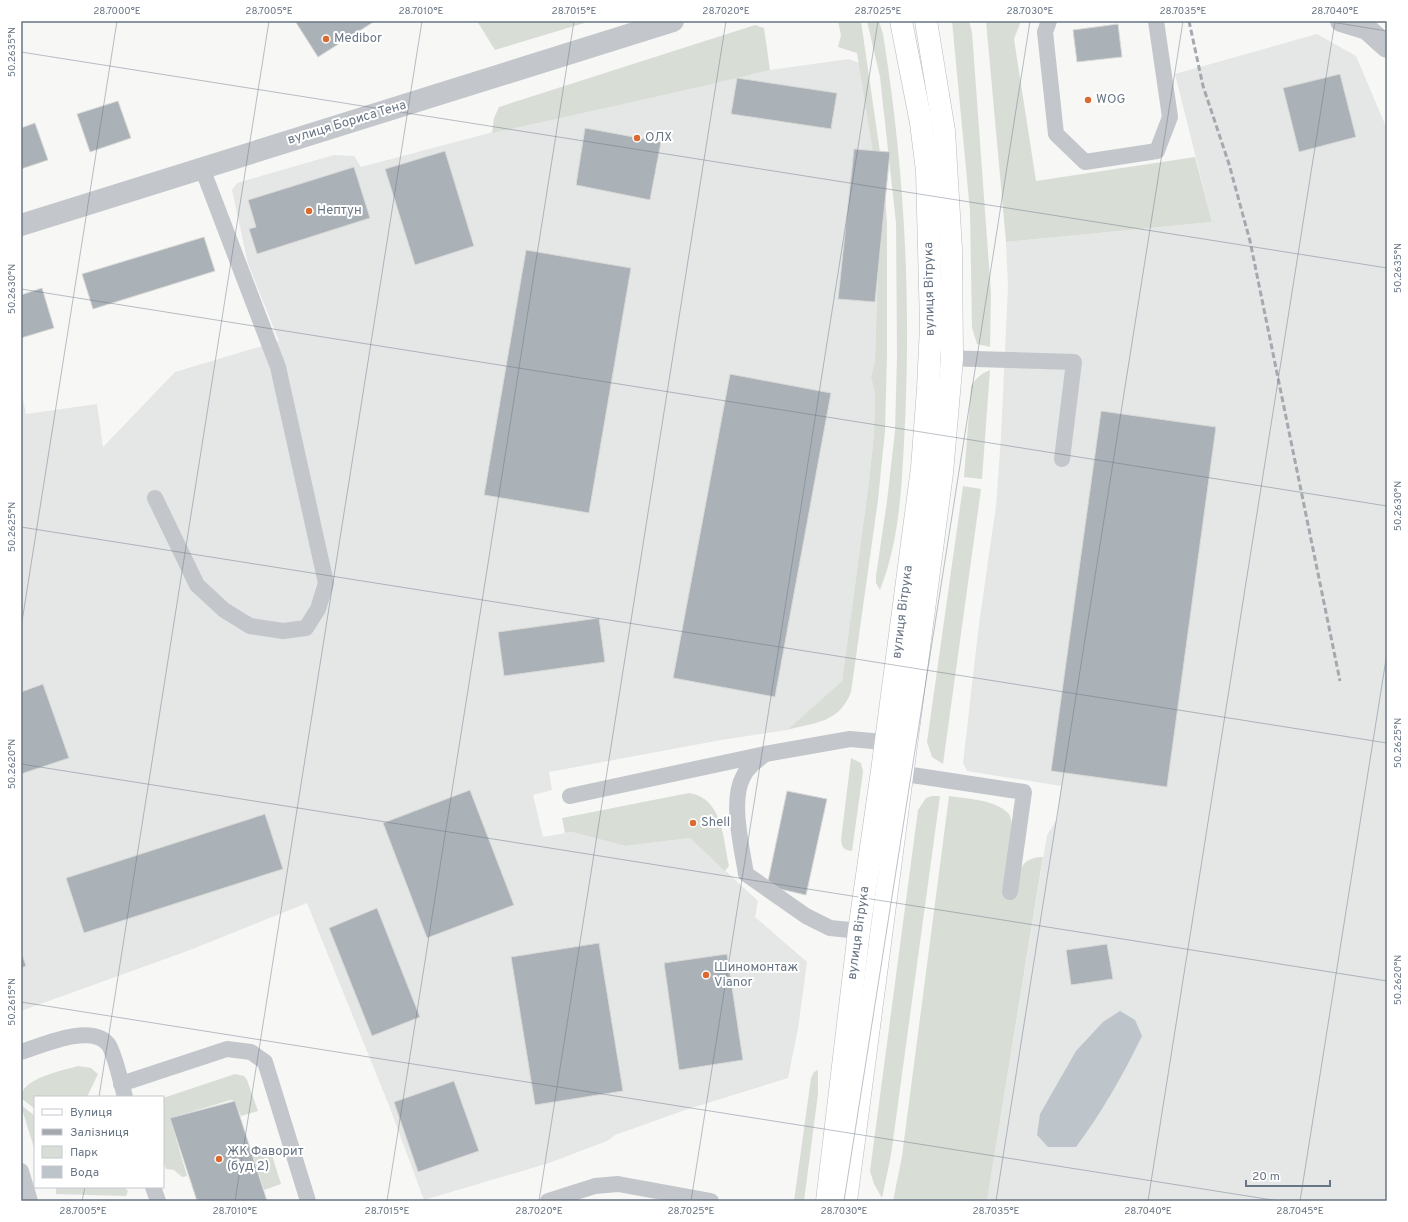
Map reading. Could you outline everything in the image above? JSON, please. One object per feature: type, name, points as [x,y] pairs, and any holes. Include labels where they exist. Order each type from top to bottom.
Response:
[{"type":"main road","name":"вулиця Вітрука","points":[[846,1201],[880,934],[893,772],[922,468],[930,357],[931,326],[927,171],[921,123],[901,21]]},
{"type":"main road","name":"вулиця Вітрука","points":[[896,743],[942,473],[952,358],[951,249],[948,170],[944,131],[926,21]]},
{"type":"main road","name":"вулиця Вітрука","points":[[827,1201],[859,931],[893,772]]},
{"type":"street","name":"вулиця Бориса Тена","points":[[21,225],[673,21]]},
{"type":"street","points":[[1341,21],[1367,29],[1387,47]]},
{"type":"lane","points":[[1049,21],[1045,32],[1056,134],[1085,162],[1157,151],[1170,118],[1156,21]]},
{"type":"lane","points":[[154,498],[197,585],[224,610],[250,626],[283,631],[306,628],[318,610],[326,583],[279,374],[202,168]]},
{"type":"lane","points":[[930,357],[1074,362],[1062,458]]},
{"type":"lane","points":[[570,796],[765,754],[850,739],[896,743]]},
{"type":"lane","points":[[765,754],[750,766],[742,778],[738,799],[738,816],[746,874],[812,919],[830,928],[880,934]]},
{"type":"lane","points":[[893,772],[1024,792],[1010,892]]},
{"type":"lane","points":[[21,1052],[80,1034],[96,1036],[109,1045],[123,1090],[227,1049],[251,1052],[265,1062],[308,1201]]},
{"type":"lane","points":[[21,1171],[30,1201]]},
{"type":"lane","points":[[548,1201],[595,1186],[618,1184],[711,1201]]},
{"type":"lane","points":[[153,1188],[158,1201]]},
{"type":"shaded area","points":[[1317,34],[1356,56],[1387,129],[1387,1201],[987,1201],[1047,835],[1057,819],[1061,786],[967,771],[963,763],[979,624],[996,506],[1001,437],[1008,287],[1006,242],[1212,222],[1175,74]]},
{"type":"shaded area","points":[[849,59],[859,63],[880,196],[875,361],[871,377],[875,394],[874,434],[842,681],[787,730],[721,740],[549,772],[552,790],[533,795],[543,837],[572,832],[625,846],[690,838],[758,901],[755,917],[807,962],[798,1029],[788,1078],[688,1109],[615,1135],[607,1141],[549,1163],[424,1200],[388,1103],[307,903],[190,950],[21,1011],[21,390],[26,414],[97,404],[103,447],[175,372],[279,341],[248,264],[232,190],[237,183],[334,155],[354,156],[361,167],[497,131],[700,87],[770,70]]},
{"type":"green space","points":[[477,21],[591,21],[495,50]]},
{"type":"green space","points":[[838,21],[861,21],[884,180],[887,223],[887,355],[885,431],[878,500],[851,692],[840,710],[833,716],[817,723],[787,730],[842,681],[874,434],[875,394],[871,377],[875,361],[880,196],[857,53],[838,47],[841,35]]},
{"type":"green space","points":[[867,21],[879,21],[883,34],[901,180],[906,277],[907,374],[901,486],[892,549],[880,590],[876,583],[876,576],[895,431],[897,355],[896,223],[880,77]]},
{"type":"green space","points":[[952,21],[969,21],[972,32],[991,293],[990,347],[977,344],[972,328],[970,211]]},
{"type":"green space","points":[[986,21],[1021,21],[1014,39],[1036,181],[1195,157],[1212,222],[1006,242]]},
{"type":"green space","points":[[755,25],[764,28],[770,70],[492,133],[494,118],[499,107]]},
{"type":"green space","points":[[990,370],[982,479],[964,477],[971,386],[979,376]]},
{"type":"green space","points":[[963,486],[981,489],[943,764],[932,757],[927,742]]},
{"type":"green space","points":[[851,758],[861,763],[863,772],[852,851],[844,848],[841,840]]},
{"type":"green space","points":[[689,793],[700,796],[709,803],[720,821],[729,866],[725,871],[690,838],[625,846],[572,832],[565,833],[562,818]]},
{"type":"green space","points":[[940,796],[891,1155],[882,1198],[874,1184],[870,1171],[918,810],[926,798]]},
{"type":"green space","points":[[949,796],[988,802],[1002,808],[1008,813],[1011,819],[1012,839],[1004,895],[1017,897],[1019,875],[1024,864],[1034,858],[1043,857],[987,1201],[893,1201],[902,1156]]},
{"type":"green space","points":[[78,1066],[91,1068],[98,1074],[87,1096],[34,1096],[34,1108],[21,1098],[23,1091],[28,1085],[35,1080]]},
{"type":"green space","points":[[818,1070],[818,1094],[804,1201],[794,1201],[811,1078],[814,1072]]},
{"type":"green space","points":[[235,1074],[244,1076],[247,1080],[258,1111],[241,1116],[235,1101],[231,1100],[170,1118],[187,1176],[182,1177],[174,1170],[166,1169],[164,1163],[164,1098]]},
{"type":"green space","points":[[21,1106],[34,1115],[34,1148]]},
{"type":"green space","points":[[269,1146],[281,1184],[264,1190],[252,1152]]},
{"type":"green space","points":[[56,1188],[125,1188],[128,1191],[126,1196],[56,1194]]},
{"type":"water","points":[[1120,1011],[1135,1020],[1142,1036],[1127,1065],[1112,1093],[1076,1147],[1048,1147],[1037,1135],[1040,1114],[1076,1051],[1103,1022]]},
{"type":"building","name":"Medibor","points":[[295,21],[375,21],[318,57]]},
{"type":"building","points":[[1118,24],[1122,57],[1077,62],[1073,30]]},
{"type":"building","points":[[1340,74],[1356,137],[1299,152],[1283,88]]},
{"type":"building","points":[[737,78],[837,93],[831,129],[731,114]]},
{"type":"building","points":[[118,101],[131,138],[90,152],[77,114]]},
{"type":"building","points":[[35,123],[48,160],[21,169],[21,128]]},
{"type":"building","points":[[585,128],[661,142],[650,200],[576,185]]},
{"type":"building","points":[[854,149],[890,152],[875,302],[838,299]]},
{"type":"building","points":[[445,151],[474,246],[415,265],[385,169]]},
{"type":"building","points":[[354,167],[370,218],[257,254],[249,229],[256,227],[248,200]]},
{"type":"building","points":[[204,237],[215,271],[93,309],[82,274]]},
{"type":"building","points":[[526,250],[631,268],[589,513],[484,495]]},
{"type":"building","points":[[42,288],[54,328],[21,338],[21,295]]},
{"type":"building","points":[[730,374],[831,393],[775,697],[673,678]]},
{"type":"building","points":[[1101,411],[1216,427],[1167,787],[1051,771]]},
{"type":"building","points":[[599,618],[605,662],[504,676],[498,632]]},
{"type":"building","points":[[43,684],[69,758],[21,774],[21,692]]},
{"type":"building","points":[[470,790],[514,905],[427,938],[383,823]]},
{"type":"building","points":[[787,791],[827,799],[806,895],[767,886]]},
{"type":"building","points":[[265,814],[283,869],[84,933],[66,878]]},
{"type":"building","points":[[377,908],[420,1017],[372,1036],[329,928]]},
{"type":"building","points":[[599,943],[623,1091],[535,1105],[511,957]]},
{"type":"building","points":[[1107,944],[1113,979],[1071,985],[1066,950]]},
{"type":"building","points":[[21,951],[26,966],[21,968]]},
{"type":"building","points":[[727,954],[743,1060],[679,1070],[664,963]]},
{"type":"building","points":[[454,1081],[479,1151],[418,1172],[394,1102]]},
{"type":"building","name":"ЖК Фаворит (буд 2)","points":[[235,1101],[267,1201],[197,1201],[170,1118]]},
{"type":"railway","points":[[1189,21],[1203,86],[1229,164],[1250,241],[1340,681]]},
{"type":"place","name":"Medibor","points":[[326,39]]},
{"type":"place","name":"WOG","points":[[1088,100]]},
{"type":"place","name":"ОЛХ","points":[[637,138]]},
{"type":"place","name":"Нептун","points":[[309,211]]},
{"type":"place","name":"Shell","points":[[693,823]]},
{"type":"place","name":"Шиномонтаж Vianor","points":[[706,975]]},
{"type":"place","name":"ЖК Фаворит (буд 2)","points":[[219,1159]]}]
